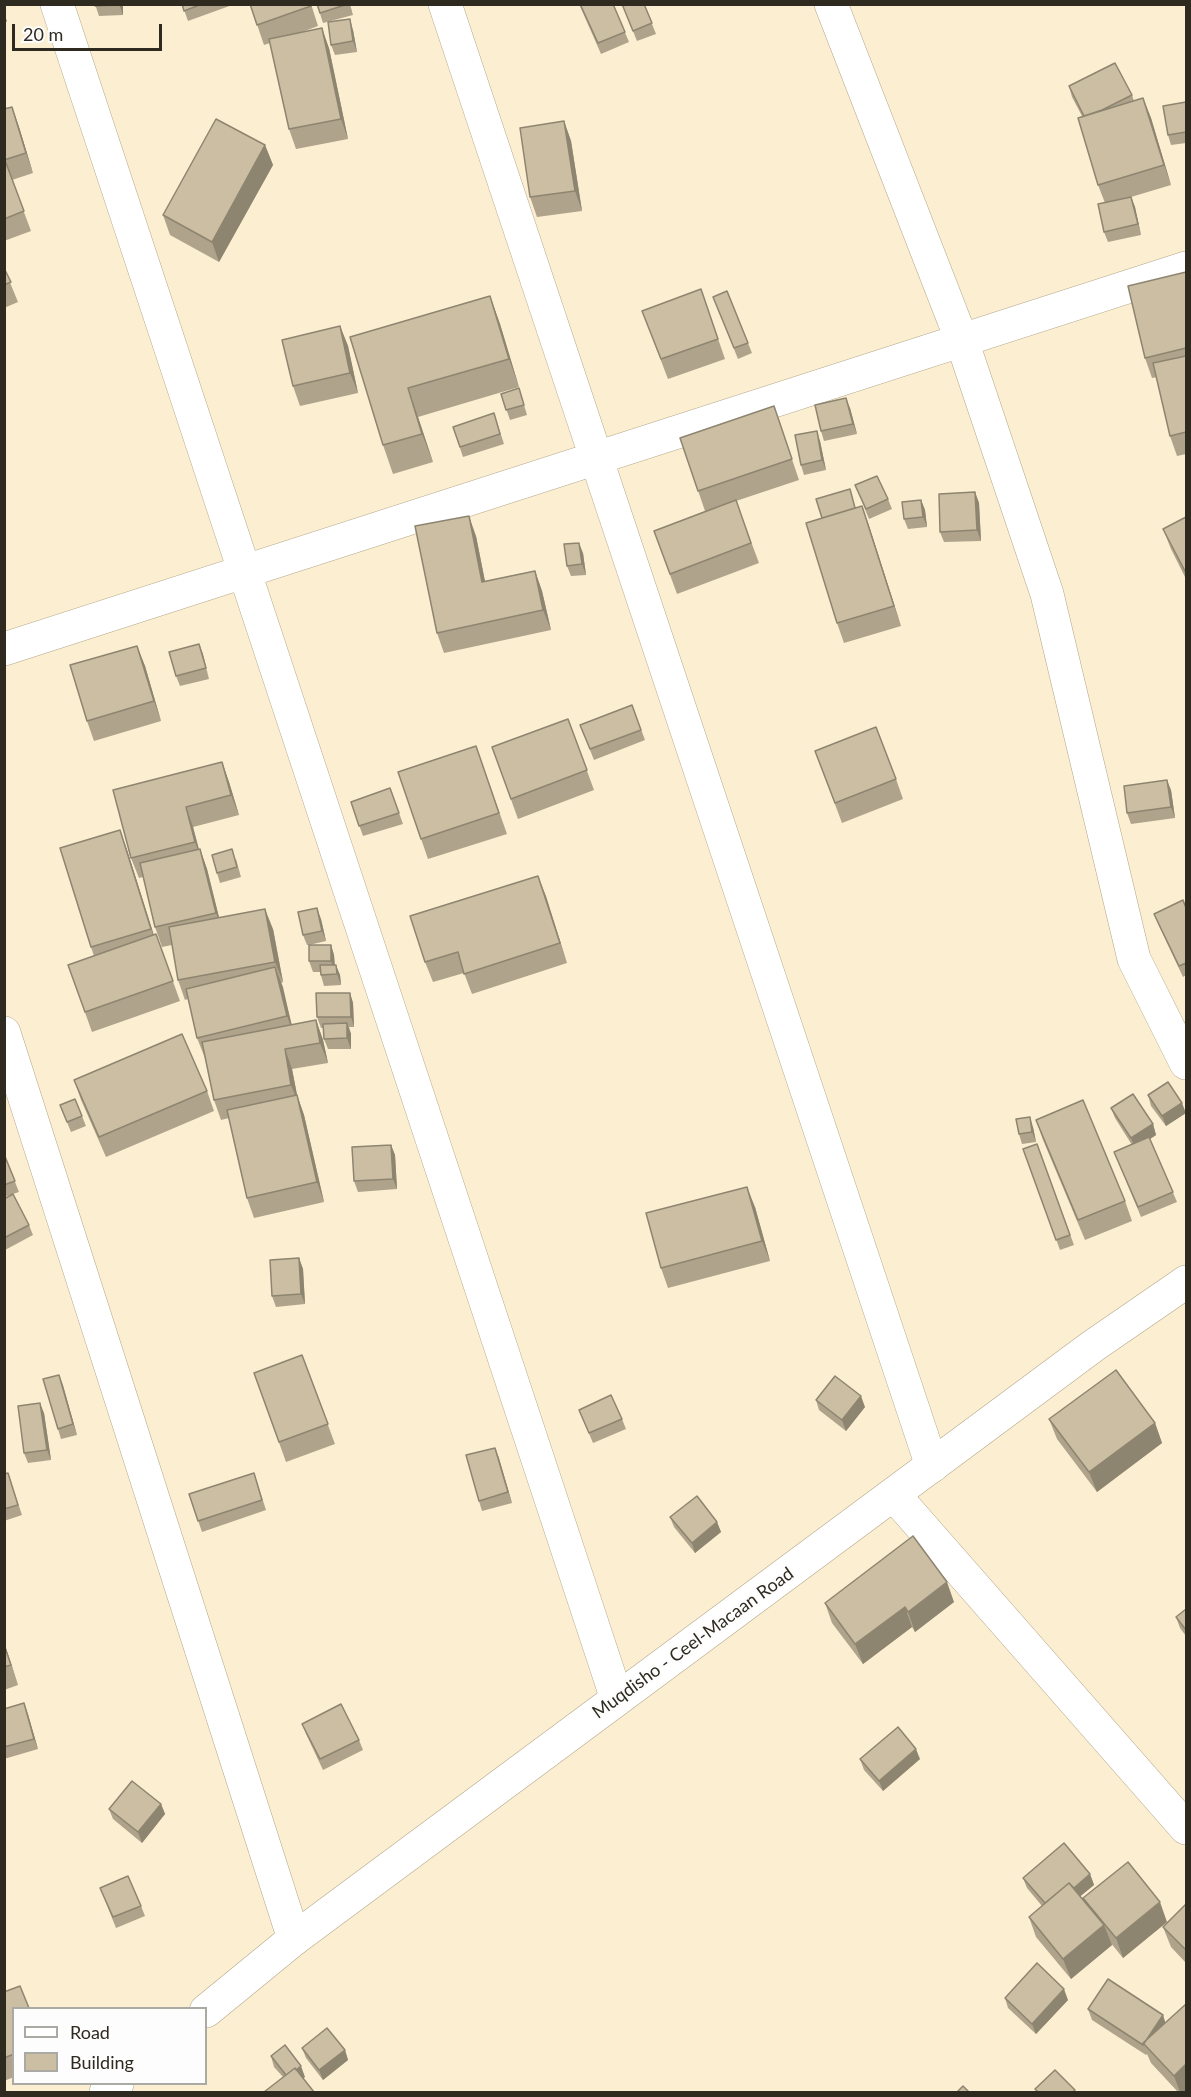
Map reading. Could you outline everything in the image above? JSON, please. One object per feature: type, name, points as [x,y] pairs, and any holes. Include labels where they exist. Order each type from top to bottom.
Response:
[{"type":"street","points":[[57,4],[617,1700]]},
{"type":"street","points":[[445,4],[932,1466]]},
{"type":"street","points":[[831,4],[962,340],[1047,594],[1134,959],[1186,1063]]},
{"type":"street","points":[[4,649],[1186,268]]},
{"type":"street","points":[[4,1033],[294,1939]]},
{"type":"street","name":"Muqdisho - Ceel-Macaan Road","points":[[207,2010],[294,1939],[1093,1346],[1186,1282]]},
{"type":"street","points":[[894,1495],[1186,1828]]},
{"type":"building","points":[[95,4],[119,4],[119,5],[95,6]]},
{"type":"building","points":[[182,4],[202,4],[184,11]]},
{"type":"building","points":[[250,4],[311,4],[311,6],[257,25]]},
{"type":"building","points":[[317,4],[348,4],[320,13]]},
{"type":"building","points":[[580,4],[613,4],[625,32],[598,43]]},
{"type":"building","points":[[622,4],[644,4],[652,23],[633,31]]},
{"type":"building","points":[[350,19],[353,41],[331,45],[328,22]]},
{"type":"building","points":[[322,28],[341,119],[289,129],[269,39]]},
{"type":"building","points":[[1115,63],[1132,95],[1084,116],[1069,86]]},
{"type":"building","points":[[1143,98],[1164,165],[1098,185],[1078,118]]},
{"type":"building","points":[[1186,102],[1186,132],[1168,135],[1163,106]]},
{"type":"building","points":[[12,107],[26,153],[4,160],[4,109]]},
{"type":"building","points":[[216,119],[265,145],[212,242],[163,215]]},
{"type":"building","points":[[564,121],[575,191],[530,197],[520,128]]},
{"type":"building","points":[[4,163],[6,163],[24,211],[4,219]]},
{"type":"building","points":[[1131,197],[1138,224],[1104,232],[1098,204]]},
{"type":"building","points":[[4,268],[11,282],[4,285]]},
{"type":"building","points":[[1186,272],[1186,348],[1145,358],[1128,286]]},
{"type":"building","points":[[701,289],[718,339],[661,359],[642,311]]},
{"type":"building","points":[[727,291],[748,343],[734,348],[713,297]]},
{"type":"building","points":[[490,296],[509,359],[408,388],[422,434],[383,445],[350,337]]},
{"type":"building","points":[[340,326],[350,373],[293,386],[282,340]]},
{"type":"building","points":[[1186,356],[1186,432],[1170,436],[1153,363]]},
{"type":"building","points":[[519,388],[524,405],[506,410],[501,394]]},
{"type":"building","points":[[846,398],[853,424],[821,431],[815,405]]},
{"type":"building","points":[[774,406],[792,459],[698,491],[680,438]]},
{"type":"building","points":[[494,413],[500,434],[460,447],[453,427]]},
{"type":"building","points":[[817,431],[822,460],[801,465],[795,435]]},
{"type":"building","points":[[877,476],[888,499],[866,509],[855,485]]},
{"type":"building","points":[[850,489],[855,508],[822,518],[816,499]]},
{"type":"building","points":[[975,492],[977,530],[940,532],[939,494]]},
{"type":"building","points":[[736,500],[751,543],[670,574],[654,531]]},
{"type":"building","points":[[921,500],[923,517],[904,519],[902,502]]},
{"type":"building","points":[[862,506],[894,606],[837,623],[806,523]]},
{"type":"building","points":[[469,516],[482,582],[535,571],[543,610],[437,633],[415,526]]},
{"type":"building","points":[[1186,517],[1186,573],[1163,529]]},
{"type":"building","points":[[579,543],[582,564],[567,566],[564,544]]},
{"type":"building","points":[[199,644],[206,668],[176,676],[169,652]]},
{"type":"building","points":[[137,646],[154,701],[87,721],[70,665]]},
{"type":"building","points":[[632,705],[641,730],[590,749],[580,725]]},
{"type":"building","points":[[568,719],[587,770],[511,799],[492,747]]},
{"type":"building","points":[[876,727],[896,779],[835,803],[815,751]]},
{"type":"building","points":[[476,746],[499,813],[421,839],[398,772]]},
{"type":"building","points":[[222,762],[231,795],[186,807],[195,842],[131,858],[113,790]]},
{"type":"building","points":[[1167,780],[1171,807],[1127,813],[1124,786]]},
{"type":"building","points":[[390,788],[399,813],[359,826],[351,802]]},
{"type":"building","points":[[120,830],[151,929],[91,947],[60,848]]},
{"type":"building","points":[[200,849],[216,913],[155,927],[140,863]]},
{"type":"building","points":[[232,849],[237,867],[217,873],[212,855]]},
{"type":"building","points":[[538,876],[560,943],[464,974],[458,952],[425,962],[410,916]]},
{"type":"building","points":[[1183,900],[1186,908],[1186,963],[1179,966],[1154,914]]},
{"type":"building","points":[[317,908],[322,931],[303,935],[298,912]]},
{"type":"building","points":[[265,909],[275,962],[178,980],[169,927]]},
{"type":"building","points":[[156,934],[173,981],[85,1012],[68,965]]},
{"type":"building","points":[[309,945],[331,945],[331,961],[309,961]]},
{"type":"building","points":[[320,965],[336,965],[337,974],[321,975]]},
{"type":"building","points":[[275,967],[287,1016],[197,1038],[186,989]]},
{"type":"building","points":[[316,993],[350,993],[351,1017],[317,1017]]},
{"type":"building","points":[[316,1020],[320,1043],[285,1049],[291,1085],[214,1100],[202,1042]]},
{"type":"building","points":[[347,1023],[347,1038],[324,1039],[323,1024]]},
{"type":"building","points":[[182,1034],[207,1091],[99,1137],[74,1080]]},
{"type":"building","points":[[1168,1082],[1182,1103],[1162,1116],[1148,1095]]},
{"type":"building","points":[[1133,1094],[1153,1124],[1131,1138],[1111,1108]]},
{"type":"building","points":[[297,1095],[317,1182],[247,1198],[227,1110]]},
{"type":"building","points":[[75,1099],[82,1116],[67,1122],[60,1105]]},
{"type":"building","points":[[1083,1100],[1125,1201],[1078,1220],[1036,1120]]},
{"type":"building","points":[[1030,1117],[1032,1132],[1019,1134],[1016,1119]]},
{"type":"building","points":[[1149,1137],[1173,1192],[1138,1207],[1114,1152]]},
{"type":"building","points":[[1037,1144],[1070,1235],[1056,1240],[1023,1149]]},
{"type":"building","points":[[391,1145],[393,1179],[354,1181],[352,1147]]},
{"type":"building","points":[[4,1154],[15,1181],[4,1185]]},
{"type":"building","points":[[747,1187],[762,1241],[661,1268],[646,1213]]},
{"type":"building","points":[[13,1194],[29,1225],[4,1238],[4,1199]]},
{"type":"building","points":[[299,1258],[301,1294],[272,1296],[270,1260]]},
{"type":"building","points":[[302,1355],[328,1424],[279,1442],[254,1373]]},
{"type":"building","points":[[1116,1370],[1155,1423],[1089,1472],[1049,1419]]},
{"type":"building","points":[[59,1375],[73,1424],[58,1429],[43,1379]]},
{"type":"building","points":[[835,1376],[861,1396],[842,1420],[816,1400]]},
{"type":"building","points":[[611,1395],[622,1419],[589,1433],[579,1410]]},
{"type":"building","points":[[40,1403],[47,1450],[24,1453],[18,1406]]},
{"type":"building","points":[[495,1448],[508,1492],[479,1501],[466,1455]]},
{"type":"building","points":[[8,1473],[18,1505],[4,1509],[4,1474]]},
{"type":"building","points":[[254,1473],[262,1500],[198,1521],[189,1494]]},
{"type":"building","points":[[697,1496],[717,1522],[692,1543],[670,1517]]},
{"type":"building","points":[[913,1536],[947,1582],[908,1612],[905,1607],[855,1644],[825,1603]]},
{"type":"building","points":[[1186,1609],[1186,1630],[1176,1617]]},
{"type":"building","points":[[4,1645],[11,1665],[4,1667]]},
{"type":"building","points":[[24,1703],[34,1739],[4,1747],[4,1709]]},
{"type":"building","points":[[341,1704],[359,1740],[320,1759],[302,1724]]},
{"type":"building","points":[[898,1727],[916,1749],[879,1781],[860,1759]]},
{"type":"building","points":[[132,1781],[161,1804],[138,1832],[109,1809]]},
{"type":"building","points":[[1064,1843],[1090,1874],[1074,1888],[1069,1883],[1045,1903],[1023,1878]]},
{"type":"building","points":[[1128,1862],[1160,1902],[1116,1938],[1083,1898]]},
{"type":"building","points":[[128,1876],[141,1906],[113,1917],[100,1888]]},
{"type":"building","points":[[1069,1883],[1104,1925],[1063,1959],[1029,1917]]},
{"type":"building","points":[[1186,1904],[1186,1950],[1163,1927]]},
{"type":"building","points":[[1037,1963],[1064,1989],[1032,2024],[1005,1998]]},
{"type":"building","points":[[1108,1979],[1163,2015],[1143,2045],[1088,2009]]},
{"type":"building","points":[[20,1986],[29,2007],[12,2007],[12,2055],[4,2058],[4,1992]]},
{"type":"building","points":[[1186,2004],[1186,2064],[1174,2076],[1143,2043]]},
{"type":"building","points":[[327,2028],[345,2050],[319,2070],[302,2048]]},
{"type":"building","points":[[285,2045],[301,2066],[286,2075],[271,2056]]},
{"type":"building","points":[[295,2068],[314,2092],[264,2092]]},
{"type":"building","points":[[1055,2070],[1075,2090],[1073,2092],[1038,2092],[1035,2089]]},
{"type":"building","points":[[963,2086],[969,2092],[957,2092]]}]
